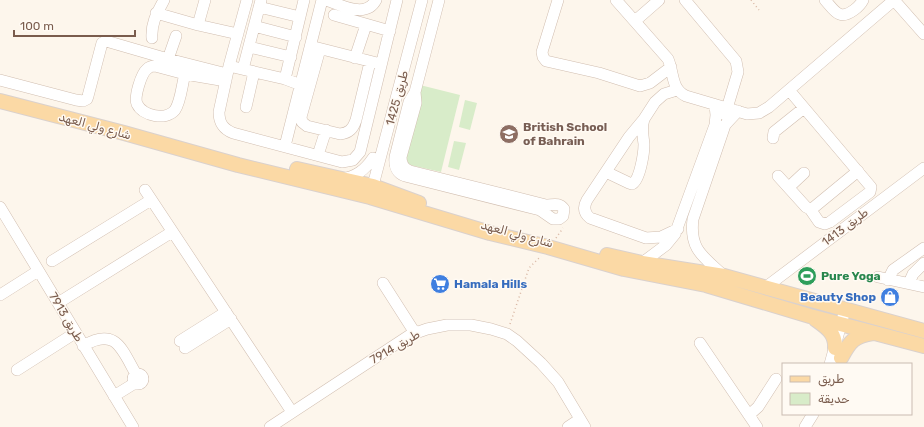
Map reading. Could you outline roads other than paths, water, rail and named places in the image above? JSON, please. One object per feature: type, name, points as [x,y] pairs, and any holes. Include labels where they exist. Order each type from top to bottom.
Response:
[{"type":"main road","name":"شارع ولي العهد","points":[[0,101],[124,133],[238,165],[368,191],[493,229],[570,250],[724,276],[924,330]]},
{"type":"main road","name":"شارع ولي العهد","points":[[190,152],[224,153],[241,156],[341,179],[368,191]]},
{"type":"main road","name":"شارع ولي العهد","points":[[570,250],[624,269],[706,285],[810,316],[921,344]]},
{"type":"main road","points":[[810,316],[828,329],[835,342],[836,358]]},
{"type":"main road","points":[[836,358],[857,336],[873,333]]},
{"type":"street","points":[[152,38],[152,23],[156,12],[164,0]]},
{"type":"street","points":[[198,25],[205,0]]},
{"type":"street","points":[[247,0],[227,73],[219,112],[219,119],[222,126],[227,131],[342,162],[348,162],[357,156],[361,147],[376,63]]},
{"type":"street","points":[[285,79],[304,0]]},
{"type":"street","points":[[322,0],[315,47],[301,120],[307,126],[340,134],[346,133],[354,126],[376,63],[390,32],[397,0]]},
{"type":"street","points":[[326,0],[342,2],[362,10],[371,6],[376,0]]},
{"type":"street","name":"طريق 1425","points":[[404,60],[417,0]]},
{"type":"street","name":"طريق 1425","points":[[368,191],[422,0]]},
{"type":"street","points":[[440,0],[418,79],[415,92],[416,103],[401,157],[402,163],[405,168],[410,171],[547,209]]},
{"type":"street","points":[[558,0],[542,52],[542,57],[546,61],[599,73],[640,86],[650,83],[671,67]]},
{"type":"street","points":[[616,0],[664,55],[671,67],[677,90],[686,96],[753,114],[759,113],[769,107],[894,0],[924,34]]},
{"type":"street","points":[[635,21],[659,0]]},
{"type":"street","points":[[685,0],[736,61],[738,72],[722,124],[722,134]]},
{"type":"street","points":[[825,0],[837,13],[843,15],[855,9],[863,0]]},
{"type":"street","points":[[243,69],[260,3],[300,17]]},
{"type":"street","points":[[156,12],[198,25],[238,34]]},
{"type":"street","points":[[334,15],[390,32]]},
{"type":"street","points":[[355,58],[366,25]]},
{"type":"street","points":[[254,26],[296,37]]},
{"type":"street","points":[[168,59],[176,36]]},
{"type":"street","points":[[0,80],[83,101],[87,99],[103,42],[106,41],[168,59],[227,73]]},
{"type":"street","points":[[248,47],[291,57]]},
{"type":"street","points":[[315,47],[376,63]]},
{"type":"street","points":[[285,146],[300,85],[315,47]]},
{"type":"street","points":[[404,60],[422,65]]},
{"type":"street","points":[[185,74],[178,104],[172,113],[162,117],[144,111],[140,108],[136,97],[144,72],[147,68],[155,66],[185,74],[227,73],[243,69],[285,79],[300,85]]},
{"type":"street","points":[[246,107],[254,72]]},
{"type":"street","points":[[400,74],[418,79]]},
{"type":"street","name":"طريق 1425","points":[[368,191],[373,158],[400,74]]},
{"type":"street","points":[[677,90],[669,92],[660,98],[629,136],[585,204],[585,212],[590,218],[646,238],[661,237],[678,229]]},
{"type":"street","points":[[778,176],[806,207],[810,209],[819,222],[825,224],[830,222],[864,196],[870,190],[871,186],[789,90]]},
{"type":"street","points":[[715,104],[715,125],[688,218],[694,243],[700,254],[724,276]]},
{"type":"street","points":[[773,138],[774,132],[804,108]]},
{"type":"street","points":[[642,263],[666,245],[688,218],[725,125],[738,111]]},
{"type":"street","points":[[606,172],[632,184],[636,182],[643,154],[642,128],[644,119]]},
{"type":"street","points":[[318,155],[326,130]]},
{"type":"street","points":[[629,136],[637,137],[643,141]]},
{"type":"street","points":[[341,179],[356,175],[369,165],[373,158]]},
{"type":"street","name":"طريق 1413","points":[[766,287],[924,168]]},
{"type":"street","points":[[810,209],[858,171]]},
{"type":"street","points":[[788,187],[804,173]]},
{"type":"street","points":[[145,190],[292,412]]},
{"type":"street","points":[[52,261],[151,200]]},
{"type":"street","name":"طريق 7913","points":[[0,207],[133,427]]},
{"type":"street","points":[[58,303],[172,232]]},
{"type":"street","points":[[924,248],[883,278],[924,287]]},
{"type":"street","points":[[909,283],[914,274],[924,263]]},
{"type":"street","points":[[0,295],[38,270]]},
{"type":"street","points":[[383,283],[415,333]]},
{"type":"street","points":[[836,358],[850,310]]},
{"type":"street","points":[[182,345],[229,316]]},
{"type":"street","name":"طريق 7914","points":[[270,427],[410,335],[427,329],[447,325],[471,325],[491,329],[506,334],[517,341],[541,363],[558,382],[583,423]]},
{"type":"street","points":[[17,370],[76,333]]},
{"type":"street","points":[[83,346],[95,339],[112,340],[118,344],[135,379],[114,396]]},
{"type":"street","points":[[700,343],[757,427]]},
{"type":"street","points":[[749,415],[756,410],[776,379]]},
{"type":"street","points":[[805,427],[812,415]]},
{"type":"street","points":[[568,427],[583,423]]},
{"type":"place","name":"British School of Bahrain","points":[[509,134]]},
{"type":"place","name":"Pure Yoga","points":[[807,276]]},
{"type":"place","name":"Hamala Hills","points":[[440,284]]},
{"type":"place","name":"Beauty Shop","points":[[890,297]]}]
